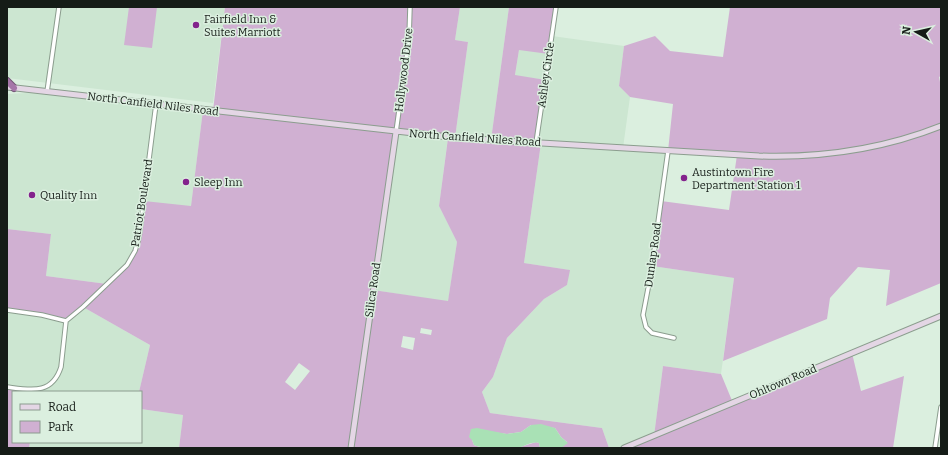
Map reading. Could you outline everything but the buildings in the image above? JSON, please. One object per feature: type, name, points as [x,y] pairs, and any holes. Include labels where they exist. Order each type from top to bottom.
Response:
[{"type":"highway","points":[[7,81],[14,88]]},
{"type":"main road","name":"North Canfield Niles Road","points":[[7,87],[458,138],[775,156],[846,151],[882,144],[941,126]]},
{"type":"main road","name":"Silica Road","points":[[351,448],[396,132]]},
{"type":"main road","name":"Ohltown Road","points":[[624,448],[941,316]]},
{"type":"street","points":[[47,92],[59,7]]},
{"type":"street","name":"Hollywood Drive","points":[[396,132],[409,38],[410,7]]},
{"type":"street","name":"Ashley Circle","points":[[536,143],[556,7]]},
{"type":"street","name":"Patriot Boulevard","points":[[66,321],[83,307],[127,264],[135,251],[140,231],[156,104]]},
{"type":"street","name":"Dunlap Road","points":[[668,151],[651,273],[643,315],[646,327],[652,332],[674,338]]},
{"type":"street","points":[[7,310],[42,315],[66,321],[60,372],[53,382],[43,388],[34,390],[7,387]]},
{"type":"street","points":[[935,448],[941,407]]},
{"type":"shaded area","points":[[7,7],[225,7],[213,103],[7,78]]},
{"type":"shaded area","points":[[460,7],[509,7],[491,140],[455,138],[468,42],[455,40]]},
{"type":"shaded area","points":[[552,36],[624,46],[619,86],[630,97],[623,148],[668,151],[652,266],[734,278],[721,374],[663,366],[654,436],[624,448],[609,448],[602,428],[490,413],[482,392],[493,377],[507,338],[544,299],[567,285],[569,270],[524,263],[541,143],[536,143],[546,80],[515,76],[519,50]]},
{"type":"shaded area","points":[[47,92],[203,110],[191,206],[136,247],[127,265],[107,284],[46,276],[51,234],[7,229],[7,94]]},
{"type":"shaded area","points":[[396,132],[448,137],[439,206],[457,242],[448,302],[373,290]]},
{"type":"shaded area","points":[[83,307],[150,345],[139,391],[38,391],[7,387],[7,310]]},
{"type":"shaded area","points":[[142,409],[183,415],[179,448],[29,448],[30,443],[142,443]]},
{"type":"shaded area","points":[[541,424],[555,428],[561,437],[568,443],[561,448],[540,448],[539,443],[531,443],[518,448],[496,449],[474,445],[469,437],[471,429],[477,428],[507,434],[521,432],[531,425]]},
{"type":"green space","points":[[129,7],[157,7],[152,48],[124,45]]},
{"type":"green space","points":[[225,7],[460,7],[455,40],[468,42],[455,138],[491,140],[509,7],[556,7],[549,54],[519,50],[515,75],[546,80],[536,142],[541,143],[524,263],[570,270],[567,285],[544,299],[507,338],[493,377],[482,392],[490,413],[602,428],[609,448],[560,448],[567,442],[561,437],[555,428],[531,425],[521,432],[507,434],[492,432],[472,440],[474,445],[482,448],[179,448],[183,415],[142,409],[142,391],[139,391],[150,345],[83,307],[66,321],[7,310],[7,229],[51,234],[46,276],[107,284],[127,265],[136,247],[144,201],[191,206],[203,110],[213,111]],"holes":[[[396,132],[448,138],[439,206],[457,242],[448,301],[373,290]],[[421,328],[432,330],[431,335],[420,333]],[[403,336],[415,338],[413,350],[401,347]],[[299,363],[310,371],[295,390],[285,382]]]},
{"type":"green space","points":[[730,7],[941,7],[941,76],[939,77],[941,87],[941,283],[886,306],[890,270],[858,267],[830,298],[827,319],[723,361],[734,278],[652,266],[661,201],[729,210],[737,155],[668,151],[673,104],[630,97],[619,86],[624,46],[655,36],[670,51],[723,57]]},
{"type":"green space","points":[[852,353],[861,391],[904,376],[893,448],[624,448],[654,436],[663,366],[721,374],[733,403]]},
{"type":"green space","points":[[7,387],[38,389],[37,391],[12,391],[12,443],[30,443],[29,448],[7,448]]},
{"type":"green space","points":[[536,442],[539,443],[540,448],[517,448]]},
{"type":"place","name":"Fairfield Inn & Suites Marriott","points":[[196,25]]},
{"type":"place","name":"Austintown Fire Department Station 1","points":[[684,178]]},
{"type":"place","name":"Sleep Inn","points":[[186,182]]},
{"type":"place","name":"Quality Inn","points":[[32,195]]}]
